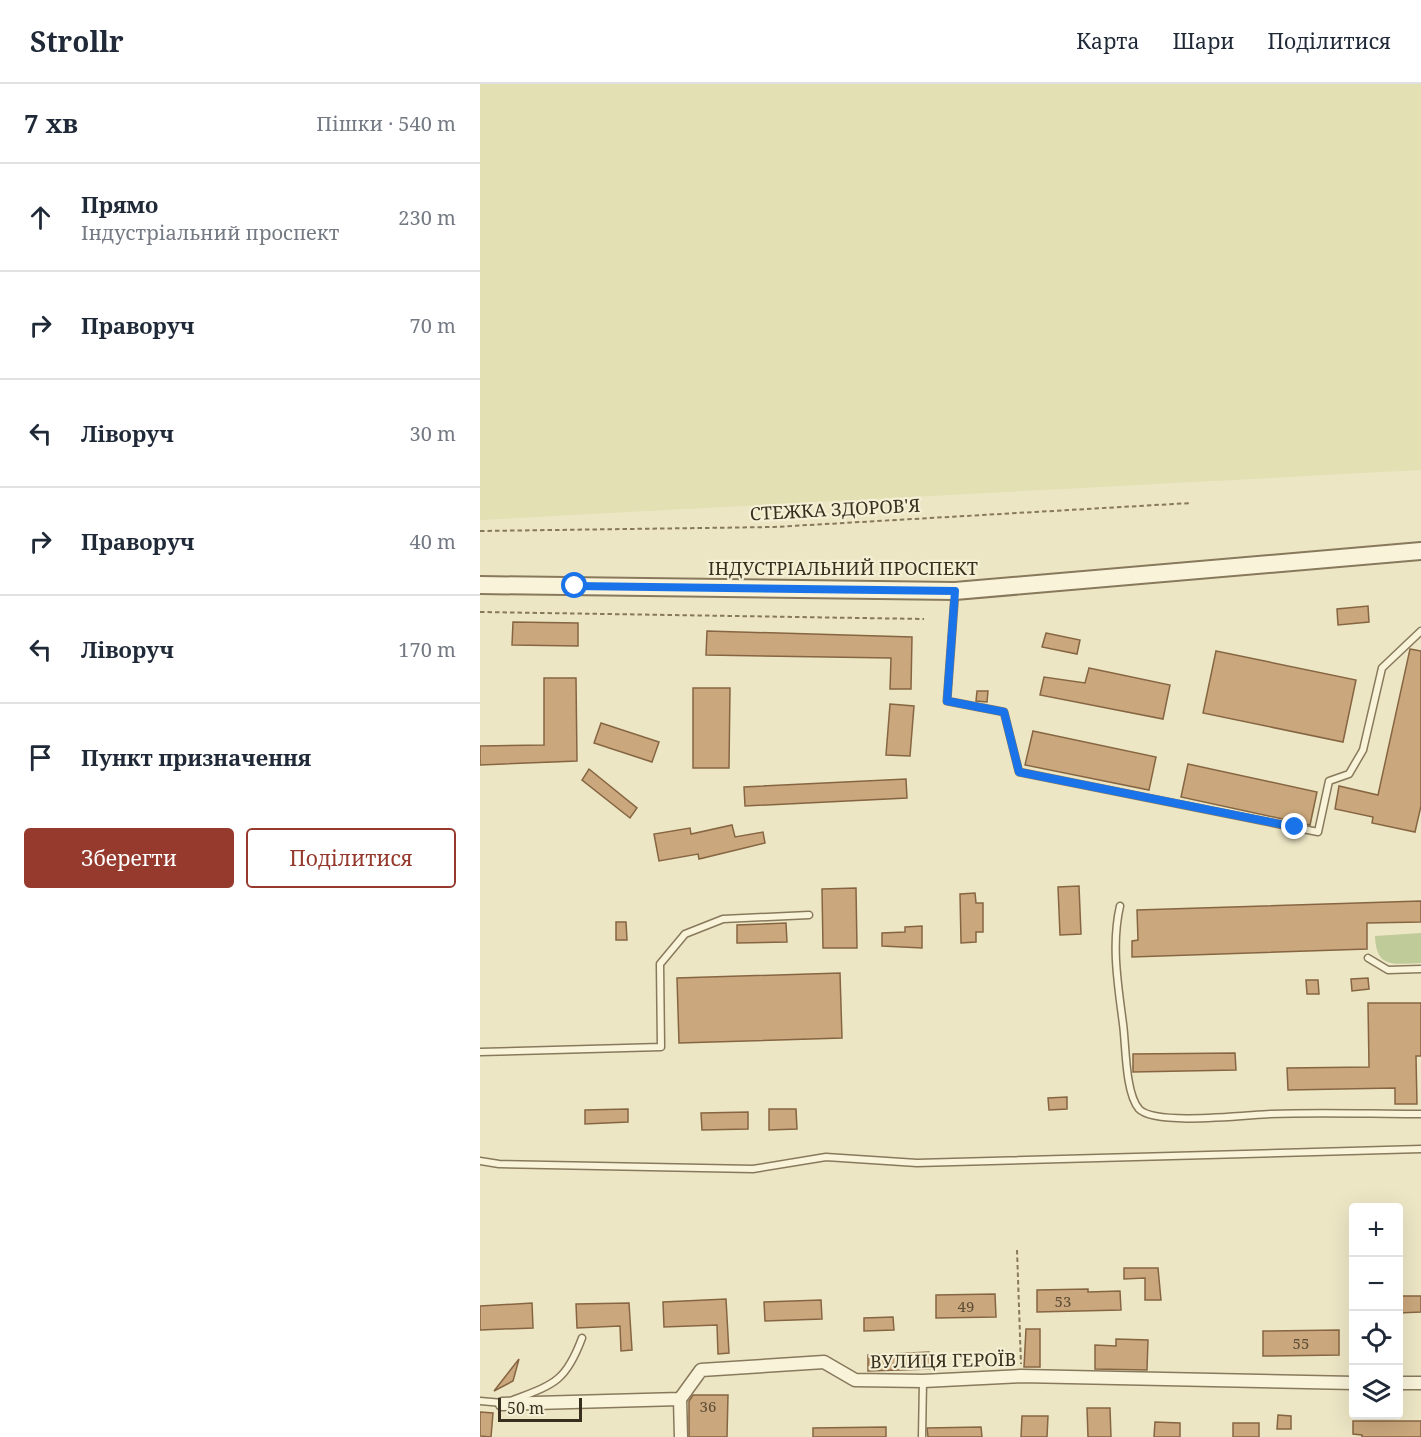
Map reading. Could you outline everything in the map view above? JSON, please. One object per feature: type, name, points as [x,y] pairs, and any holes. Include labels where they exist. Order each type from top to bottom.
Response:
[{"type":"street","name":"ІНДУСТРІАЛЬНИЙ ПРОСПЕКТ","points":[[480,585],[955,591],[1421,551]]},
{"type":"street","name":"ВУЛИЦЯ ГЕРОЇВ","points":[[681,1399],[702,1370],[824,1362],[855,1380],[923,1381],[1021,1376],[1349,1383]]},
{"type":"street","points":[[1403,1383],[1421,1383]]},
{"type":"street","points":[[502,1404],[681,1399],[681,1437]]},
{"type":"lane","points":[[955,591],[947,701],[1004,712],[1019,772],[1318,832],[1329,781],[1349,774],[1363,750],[1382,668],[1421,631]]},
{"type":"lane","points":[[1120,906],[1115,931],[1127,1071],[1134,1099],[1140,1110],[1154,1116],[1222,1119],[1270,1114],[1421,1114]]},
{"type":"lane","points":[[480,1052],[662,1047],[660,964],[685,934],[723,919],[809,915]]},
{"type":"lane","points":[[1368,958],[1388,970],[1421,969]]},
{"type":"lane","points":[[480,1161],[499,1164],[753,1169],[826,1157],[917,1162],[1421,1149]]},
{"type":"lane","points":[[480,1401],[502,1404],[549,1386],[572,1365],[582,1338]]},
{"type":"lane","points":[[922,1437],[923,1381]]},
{"type":"path","name":"СТЕЖКА ЗДОРОВ'Я","points":[[480,531],[774,527],[1191,503]]},
{"type":"path","points":[[480,612],[924,619]]},
{"type":"path","points":[[1017,1250],[1021,1376]]},
{"type":"shaded area","points":[[480,84],[1421,84],[1421,470],[480,520]]},
{"type":"green space","points":[[1421,933],[1421,963],[1388,962],[1379,954],[1376,947],[1375,936]]},
{"type":"building","points":[[1368,606],[1369,622],[1338,625],[1337,609]]},
{"type":"building","points":[[513,622],[578,623],[578,646],[512,645]]},
{"type":"building","points":[[707,631],[912,637],[911,689],[890,689],[891,658],[706,655]]},
{"type":"building","points":[[1046,633],[1080,640],[1077,654],[1042,647]]},
{"type":"building","points":[[1410,649],[1421,651],[1421,806],[1415,832],[1372,823],[1373,817],[1335,809],[1339,786],[1378,795]]},
{"type":"building","points":[[1216,651],[1356,680],[1343,742],[1203,713]]},
{"type":"building","points":[[1089,668],[1170,685],[1163,719],[1040,695],[1044,677],[1085,683]]},
{"type":"building","points":[[544,678],[576,678],[577,761],[480,765],[480,746],[544,745]]},
{"type":"building","points":[[693,688],[730,688],[729,768],[693,768]]},
{"type":"building","points":[[977,691],[988,691],[987,702],[976,701]]},
{"type":"building","points":[[890,704],[914,706],[910,756],[886,755]]},
{"type":"building","points":[[601,723],[659,742],[652,762],[594,743]]},
{"type":"building","points":[[1033,731],[1156,757],[1149,790],[1025,765]]},
{"type":"building","points":[[1188,764],[1317,792],[1310,825],[1181,797]]},
{"type":"building","points":[[589,769],[637,808],[630,818],[582,780]]},
{"type":"building","points":[[906,779],[907,798],[745,806],[744,787]]},
{"type":"building","points":[[732,825],[735,837],[763,832],[765,843],[699,859],[698,854],[659,861],[654,834],[690,828],[691,834]]},
{"type":"building","points":[[1079,886],[1081,934],[1060,935],[1058,887]]},
{"type":"building","points":[[856,888],[857,948],[823,948],[822,889]]},
{"type":"building","points":[[975,893],[976,903],[983,903],[983,932],[976,932],[976,942],[961,943],[960,894]]},
{"type":"building","points":[[1421,901],[1421,922],[1367,923],[1367,949],[1132,957],[1132,941],[1138,940],[1137,910]]},
{"type":"building","points":[[616,922],[626,922],[627,940],[616,940]]},
{"type":"building","points":[[786,923],[787,942],[737,943],[737,925]]},
{"type":"building","points":[[922,926],[922,948],[882,946],[882,933],[905,932],[905,927]]},
{"type":"building","points":[[840,973],[842,1038],[679,1043],[677,978]]},
{"type":"building","points":[[1368,978],[1369,989],[1352,991],[1351,979]]},
{"type":"building","points":[[1306,980],[1318,980],[1319,994],[1307,994]]},
{"type":"building","points":[[1368,1003],[1421,1003],[1421,1056],[1416,1056],[1417,1104],[1395,1104],[1395,1088],[1288,1090],[1287,1068],[1369,1067]]},
{"type":"building","points":[[1235,1053],[1236,1070],[1133,1072],[1133,1054]]},
{"type":"building","points":[[1067,1097],[1067,1109],[1049,1110],[1048,1098]]},
{"type":"building","points":[[628,1109],[628,1122],[585,1124],[585,1110]]},
{"type":"building","points":[[769,1109],[796,1109],[797,1129],[769,1130]]},
{"type":"building","points":[[748,1112],[748,1129],[702,1130],[701,1113]]},
{"type":"building","points":[[1124,1268],[1158,1268],[1161,1300],[1145,1300],[1145,1278],[1124,1279]]},
{"type":"building","points":[[1088,1289],[1088,1292],[1120,1291],[1121,1310],[1037,1312],[1037,1290]]},
{"type":"building","points":[[995,1294],[996,1317],[936,1318],[936,1295]]},
{"type":"building","points":[[1403,1296],[1421,1296],[1421,1312],[1403,1313]]},
{"type":"building","points":[[726,1299],[729,1353],[718,1354],[717,1325],[664,1327],[663,1302]]},
{"type":"building","points":[[821,1300],[822,1319],[765,1321],[764,1302]]},
{"type":"building","points":[[532,1303],[533,1328],[480,1330],[480,1306]]},
{"type":"building","points":[[629,1303],[632,1350],[621,1351],[620,1326],[577,1328],[576,1304]]},
{"type":"building","points":[[893,1317],[894,1330],[864,1331],[864,1318]]},
{"type":"building","points":[[1026,1329],[1040,1329],[1040,1367],[1024,1367]]},
{"type":"building","points":[[1339,1330],[1339,1355],[1263,1356],[1263,1331]]},
{"type":"building","points":[[1116,1339],[1148,1340],[1147,1370],[1095,1369],[1095,1345],[1116,1346]]},
{"type":"building","points":[[929,1352],[930,1369],[868,1371],[868,1355]]},
{"type":"building","points":[[519,1359],[513,1381],[494,1391]]},
{"type":"building","points":[[693,1395],[728,1395],[727,1437],[689,1437],[689,1401]]},
{"type":"building","points":[[1087,1408],[1110,1408],[1111,1437],[1088,1437]]},
{"type":"building","points":[[480,1412],[493,1413],[491,1437],[480,1436]]},
{"type":"building","points":[[1278,1415],[1291,1416],[1291,1429],[1277,1429]]},
{"type":"building","points":[[1022,1416],[1048,1416],[1047,1437],[1021,1437]]},
{"type":"building","points":[[1353,1421],[1421,1421],[1421,1437],[1362,1437],[1362,1435],[1353,1434]]},
{"type":"building","points":[[1155,1422],[1180,1423],[1180,1437],[1154,1437]]},
{"type":"building","points":[[1233,1423],[1259,1423],[1259,1437],[1233,1437]]},
{"type":"building","points":[[886,1427],[886,1437],[813,1437],[813,1428]]},
{"type":"building","points":[[981,1427],[982,1437],[928,1437],[927,1428]]},
{"type":"route","points":[[575,586],[955,591],[947,701],[1004,712],[1019,772],[1295,827]]}]
